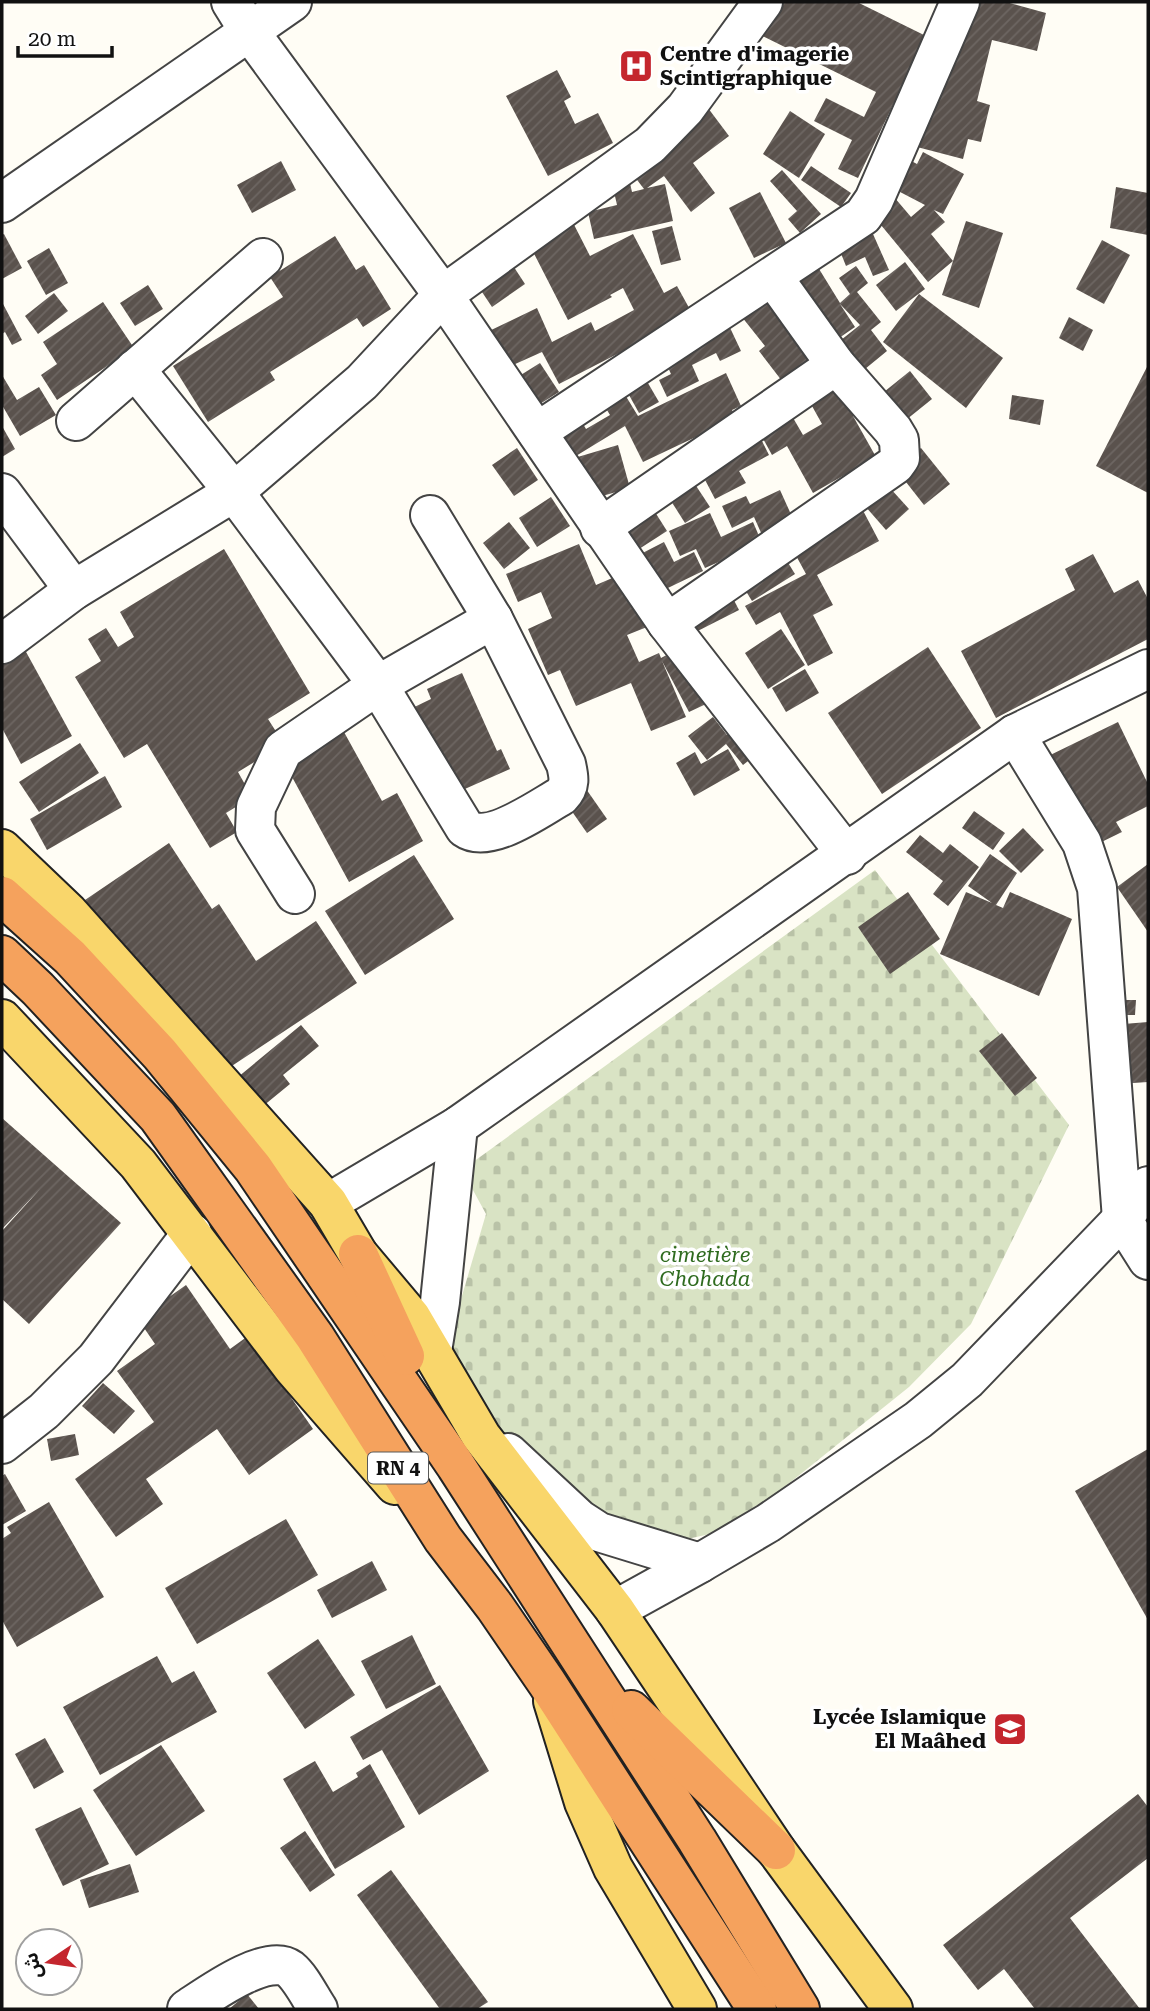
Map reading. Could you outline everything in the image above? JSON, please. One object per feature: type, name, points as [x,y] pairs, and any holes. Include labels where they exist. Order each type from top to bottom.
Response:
[{"type":"highway","name":"RN 4","points":[[2,896],[79,966],[160,1054],[253,1168],[456,1465],[697,1840],[800,2009]]},
{"type":"highway","name":"RN 4","points":[[2,955],[38,989],[158,1117],[315,1337],[443,1539],[495,1607],[547,1683],[757,2009]]},
{"type":"highway","points":[[358,1254],[456,1465]]},
{"type":"highway","points":[[581,1662],[776,1850]]},
{"type":"main road","points":[[2,849],[68,912],[328,1203],[358,1254],[411,1317],[481,1436],[615,1610],[776,1850],[892,2009]]},
{"type":"main road","points":[[2,1019],[138,1164],[293,1368],[443,1539]]},
{"type":"main road","points":[[547,1683],[584,1802],[614,1868],[691,2007]]},
{"type":"street","points":[[2,203],[240,17],[292,2]]},
{"type":"street","points":[[2,644],[74,590],[234,492],[362,382],[443,295],[650,145],[685,108],[763,2]]},
{"type":"street","points":[[537,432],[863,216],[874,200],[960,2]]},
{"type":"street","points":[[240,17],[443,295],[667,623],[847,855]]},
{"type":"street","points":[[76,421],[263,258]]},
{"type":"street","points":[[667,623],[895,465],[900,458],[899,440],[893,430],[836,365],[773,277]]},
{"type":"street","points":[[600,528],[836,365]]},
{"type":"street","points":[[135,369],[234,492],[378,685],[466,828],[472,833],[495,832],[562,796],[568,788],[566,764],[493,619],[430,515]]},
{"type":"street","points":[[2,493],[74,590]]},
{"type":"street","points":[[295,894],[256,830],[256,807],[283,750],[378,685],[493,619]]},
{"type":"street","points":[[328,1203],[458,1126],[1016,734],[1148,668]]},
{"type":"street","points":[[1016,734],[1082,843],[1097,888],[1122,1219],[1148,1260]]},
{"type":"street","points":[[432,1352],[440,1303],[458,1126]]},
{"type":"street","points":[[615,1610],[768,1523],[918,1420],[967,1380],[1122,1219],[1148,1186]]},
{"type":"street","points":[[2,1444],[44,1411],[96,1359],[192,1233]]},
{"type":"street","points":[[481,1436],[503,1448],[579,1519],[599,1532],[700,1563]]},
{"type":"street","points":[[187,2009],[250,1971],[279,1965],[292,1971],[317,2009]]},
{"type":"green space","name":"cimetière Chohada","points":[[875,870],[1069,1125],[971,1324],[909,1387],[732,1529],[674,1542],[604,1524],[544,1464],[489,1421],[449,1340],[486,1214],[462,1170]]},
{"type":"building","points":[[756,2],[857,2],[926,36],[858,178],[838,169],[852,140],[814,121],[826,98],[864,117],[876,92],[744,27]]},
{"type":"building","points":[[954,2],[1006,2],[1046,13],[1037,51],[992,40],[977,101],[990,105],[981,142],[968,139],[963,159],[894,141]]},
{"type":"building","points":[[557,70],[571,97],[564,101],[575,124],[598,113],[613,143],[548,176],[506,96]]},
{"type":"building","points":[[708,108],[729,136],[693,163],[715,193],[691,212],[664,176],[647,188],[665,184],[673,221],[594,239],[588,212],[617,205],[612,183],[629,179],[632,192],[644,189],[628,168]]},
{"type":"building","points":[[790,111],[825,134],[799,178],[763,154]]},
{"type":"building","points":[[894,152],[917,164],[923,152],[964,174],[943,214],[934,210],[945,222],[931,234],[953,261],[928,282],[862,202],[883,184],[911,217],[925,205],[879,181]]},
{"type":"building","points":[[281,161],[296,190],[252,213],[237,185]]},
{"type":"building","points":[[811,166],[851,193],[841,207],[801,180]]},
{"type":"building","points":[[782,170],[821,214],[800,233],[788,219],[797,211],[770,181]]},
{"type":"building","points":[[1116,187],[1148,193],[1148,235],[1110,228]]},
{"type":"building","points":[[760,192],[786,243],[754,258],[729,208]]},
{"type":"building","points":[[568,213],[590,256],[633,234],[664,293],[677,286],[693,315],[559,384],[542,352],[502,370],[485,333],[537,308],[552,342],[591,322],[595,331],[634,310],[623,288],[610,295],[612,297],[568,320],[525,236]]},
{"type":"building","points":[[865,216],[889,270],[873,276],[865,257],[846,266],[832,231]]},
{"type":"building","points":[[966,221],[1003,233],[979,308],[942,295]]},
{"type":"building","points":[[672,226],[681,260],[661,265],[652,231]]},
{"type":"building","points":[[4,234],[22,268],[2,279],[2,235]]},
{"type":"building","points":[[335,236],[356,270],[364,265],[391,309],[363,327],[357,318],[270,372],[275,380],[208,422],[173,366],[283,297],[270,277]]},
{"type":"building","points":[[1102,240],[1130,255],[1104,304],[1076,289]]},
{"type":"building","points":[[49,248],[68,283],[46,295],[27,261]]},
{"type":"building","points":[[808,251],[840,303],[850,294],[839,278],[856,266],[868,283],[857,292],[881,322],[871,330],[887,351],[865,369],[854,355],[843,364],[787,264]],"holes":[[[840,304],[860,325],[841,340],[839,338],[855,327]]]},
{"type":"building","points":[[508,258],[525,284],[492,307],[474,280]]},
{"type":"building","points":[[905,262],[925,289],[896,311],[876,285]]},
{"type":"building","points":[[759,279],[818,353],[782,381],[759,351],[765,346],[730,302]]},
{"type":"building","points":[[148,285],[163,309],[135,326],[120,303]]},
{"type":"building","points":[[54,293],[68,311],[38,334],[25,316]]},
{"type":"building","points":[[919,294],[1003,358],[966,408],[883,342]]},
{"type":"building","points":[[2,302],[22,340],[12,345],[5,332],[2,334]]},
{"type":"building","points":[[103,302],[134,348],[57,400],[41,375],[57,364],[43,342]]},
{"type":"building","points":[[724,315],[741,351],[720,361],[716,353],[692,365],[699,381],[667,397],[659,380],[671,374],[658,346]]},
{"type":"building","points":[[1069,317],[1093,330],[1083,351],[1059,338]]},
{"type":"building","points":[[540,363],[559,392],[524,414],[505,385]]},
{"type":"building","points":[[846,364],[869,408],[853,416],[876,457],[813,493],[787,446],[772,455],[754,422],[785,404],[803,435],[822,424],[802,388]]},
{"type":"building","points":[[1148,365],[1148,493],[1096,466]]},
{"type":"building","points":[[638,366],[659,402],[639,413],[619,377]]},
{"type":"building","points":[[910,371],[932,399],[896,428],[874,400]]},
{"type":"building","points":[[726,373],[741,406],[732,410],[736,418],[643,462],[625,426],[571,459],[618,445],[630,488],[571,505],[537,429],[573,407],[586,429],[610,415],[596,392],[616,380],[638,416]]},
{"type":"building","points":[[2,375],[17,400],[39,387],[56,415],[20,436],[2,405]]},
{"type":"building","points":[[1012,395],[1044,400],[1040,425],[1009,419]]},
{"type":"building","points":[[752,421],[769,455],[739,471],[746,483],[715,499],[691,453]]},
{"type":"building","points":[[2,426],[15,449],[2,457]]},
{"type":"building","points":[[517,448],[538,480],[514,496],[492,465]]},
{"type":"building","points":[[921,448],[950,484],[924,505],[895,468]]},
{"type":"building","points":[[683,466],[710,507],[685,523],[659,482]]},
{"type":"building","points":[[880,477],[909,509],[886,530],[858,498]]},
{"type":"building","points":[[780,490],[794,521],[762,535],[754,517],[732,528],[722,506],[746,496],[750,504]]},
{"type":"building","points":[[551,497],[570,526],[537,547],[519,518]]},
{"type":"building","points":[[648,501],[667,531],[625,558],[606,528]]},
{"type":"building","points":[[858,501],[879,541],[817,575],[833,605],[813,615],[833,653],[808,666],[780,612],[756,625],[745,606],[806,574],[787,539]]},
{"type":"building","points":[[710,513],[721,537],[753,522],[762,543],[705,568],[696,549],[680,556],[669,531]]},
{"type":"building","points":[[509,522],[530,548],[504,569],[483,543]]},
{"type":"building","points":[[664,542],[674,562],[694,552],[703,571],[641,601],[623,563]]},
{"type":"building","points":[[579,544],[596,585],[624,573],[647,627],[627,635],[639,662],[659,653],[661,658],[678,649],[706,704],[689,712],[662,661],[686,717],[651,731],[631,683],[576,706],[560,670],[548,675],[528,629],[552,618],[541,592],[518,602],[506,574]]},
{"type":"building","points":[[224,549],[310,693],[268,719],[284,744],[238,772],[252,797],[226,813],[237,832],[210,848],[147,744],[124,758],[75,677],[101,661],[88,639],[106,628],[118,647],[134,637],[120,612]]},
{"type":"building","points":[[782,553],[795,574],[752,601],[739,580]]},
{"type":"building","points":[[1093,554],[1114,593],[1138,580],[1148,599],[1148,639],[996,718],[961,651],[1075,590],[1065,569]]},
{"type":"building","points":[[725,583],[739,610],[678,641]]},
{"type":"building","points":[[781,629],[805,665],[768,689],[745,653]]},
{"type":"building","points":[[928,647],[981,728],[882,794],[828,713]]},
{"type":"building","points":[[25,650],[72,736],[21,764],[2,728],[2,662]]},
{"type":"building","points":[[805,669],[819,693],[786,712],[772,688]]},
{"type":"building","points":[[462,673],[497,751],[501,749],[510,769],[458,792],[402,713],[431,699],[427,689]]},
{"type":"building","points":[[713,717],[727,735],[742,723],[762,750],[743,765],[726,744],[707,760],[688,736]]},
{"type":"building","points":[[1118,722],[1148,784],[1148,806],[1116,822],[1122,832],[1085,850],[1040,760]]},
{"type":"building","points":[[344,732],[382,801],[397,793],[423,841],[349,882],[285,764]]},
{"type":"building","points":[[80,743],[99,773],[39,812],[19,782]]},
{"type":"building","points":[[728,749],[740,770],[694,796],[676,763],[695,752],[701,764]]},
{"type":"building","points":[[105,776],[122,807],[47,850],[30,819]]},
{"type":"building","points":[[584,786],[607,819],[587,833],[564,800]]},
{"type":"building","points":[[974,811],[1005,833],[993,850],[962,828]]},
{"type":"building","points":[[1023,828],[1044,850],[1021,873],[999,851]]},
{"type":"building","points":[[920,835],[943,853],[950,844],[979,867],[948,906],[933,894],[943,881],[906,852]]},
{"type":"building","points":[[169,843],[212,909],[219,904],[256,961],[316,921],[357,983],[206,1083],[85,900]]},
{"type":"building","points":[[990,854],[1017,873],[996,905],[1003,908],[1010,892],[1072,919],[1039,996],[940,954],[966,892],[992,903],[968,886]]},
{"type":"building","points":[[414,855],[454,919],[365,975],[325,911]]},
{"type":"building","points":[[1148,864],[1148,932],[1117,887]]},
{"type":"building","points":[[908,892],[940,939],[890,974],[858,927]]},
{"type":"building","points":[[1117,1000],[1136,1000],[1135,1015],[1117,1015]]},
{"type":"building","points":[[1148,1022],[1148,1082],[1103,1085],[1099,1026]]},
{"type":"building","points":[[301,1025],[319,1046],[283,1075],[290,1084],[257,1111],[232,1082]]},
{"type":"building","points":[[1002,1033],[1037,1078],[1015,1096],[979,1051]]},
{"type":"building","points":[[2,1118],[121,1223],[29,1324],[2,1299],[2,1231],[41,1188],[2,1229]]},
{"type":"building","points":[[186,1285],[230,1349],[248,1336],[313,1429],[249,1475],[217,1429],[146,1479],[163,1504],[116,1537],[75,1479],[154,1422],[117,1371],[155,1344],[138,1319]]},
{"type":"building","points":[[103,1383],[135,1411],[114,1434],[82,1406]]},
{"type":"building","points":[[75,1434],[79,1455],[51,1461],[47,1439]]},
{"type":"building","points":[[1148,1449],[1148,1620],[1075,1491]]},
{"type":"building","points":[[5,1474],[26,1511],[2,1525],[2,1476]]},
{"type":"building","points":[[49,1502],[104,1597],[17,1647],[2,1620],[2,1539],[11,1533],[7,1527]]},
{"type":"building","points":[[286,1519],[318,1575],[197,1644],[165,1588]]},
{"type":"building","points":[[372,1561],[387,1590],[332,1618],[317,1590]]},
{"type":"building","points":[[412,1635],[436,1684],[386,1709],[361,1661]]},
{"type":"building","points":[[318,1639],[355,1695],[305,1729],[267,1673]]},
{"type":"building","points":[[157,1656],[172,1683],[194,1671],[217,1712],[100,1775],[63,1707]]},
{"type":"building","points":[[440,1685],[489,1771],[419,1815],[382,1750],[363,1760],[350,1737]]},
{"type":"building","points":[[45,1738],[64,1772],[34,1789],[15,1754]]},
{"type":"building","points":[[161,1745],[205,1811],[136,1856],[93,1790]]},
{"type":"building","points":[[315,1761],[333,1792],[358,1777],[356,1773],[370,1764],[405,1827],[335,1869],[283,1779]]},
{"type":"building","points":[[1138,1794],[1148,1807],[1148,1858],[1070,1918],[1140,2009],[1035,2009],[1004,1969],[978,1990],[943,1945]]},
{"type":"building","points":[[81,1807],[109,1864],[63,1886],[35,1829]]},
{"type":"building","points":[[305,1831],[335,1875],[310,1892],[280,1848]]},
{"type":"building","points":[[130,1864],[139,1892],[89,1908],[80,1880]]},
{"type":"building","points":[[391,1870],[488,2002],[477,2009],[440,2009],[357,1895]]},
{"type":"building","points":[[247,1994],[259,2009],[229,2009]]},
{"type":"place","name":"Centre d'imagerie Scintigraphique","points":[[636,66]]},
{"type":"place","name":"Lycée Islamique El Maâhed","points":[[1010,1729]]}]
